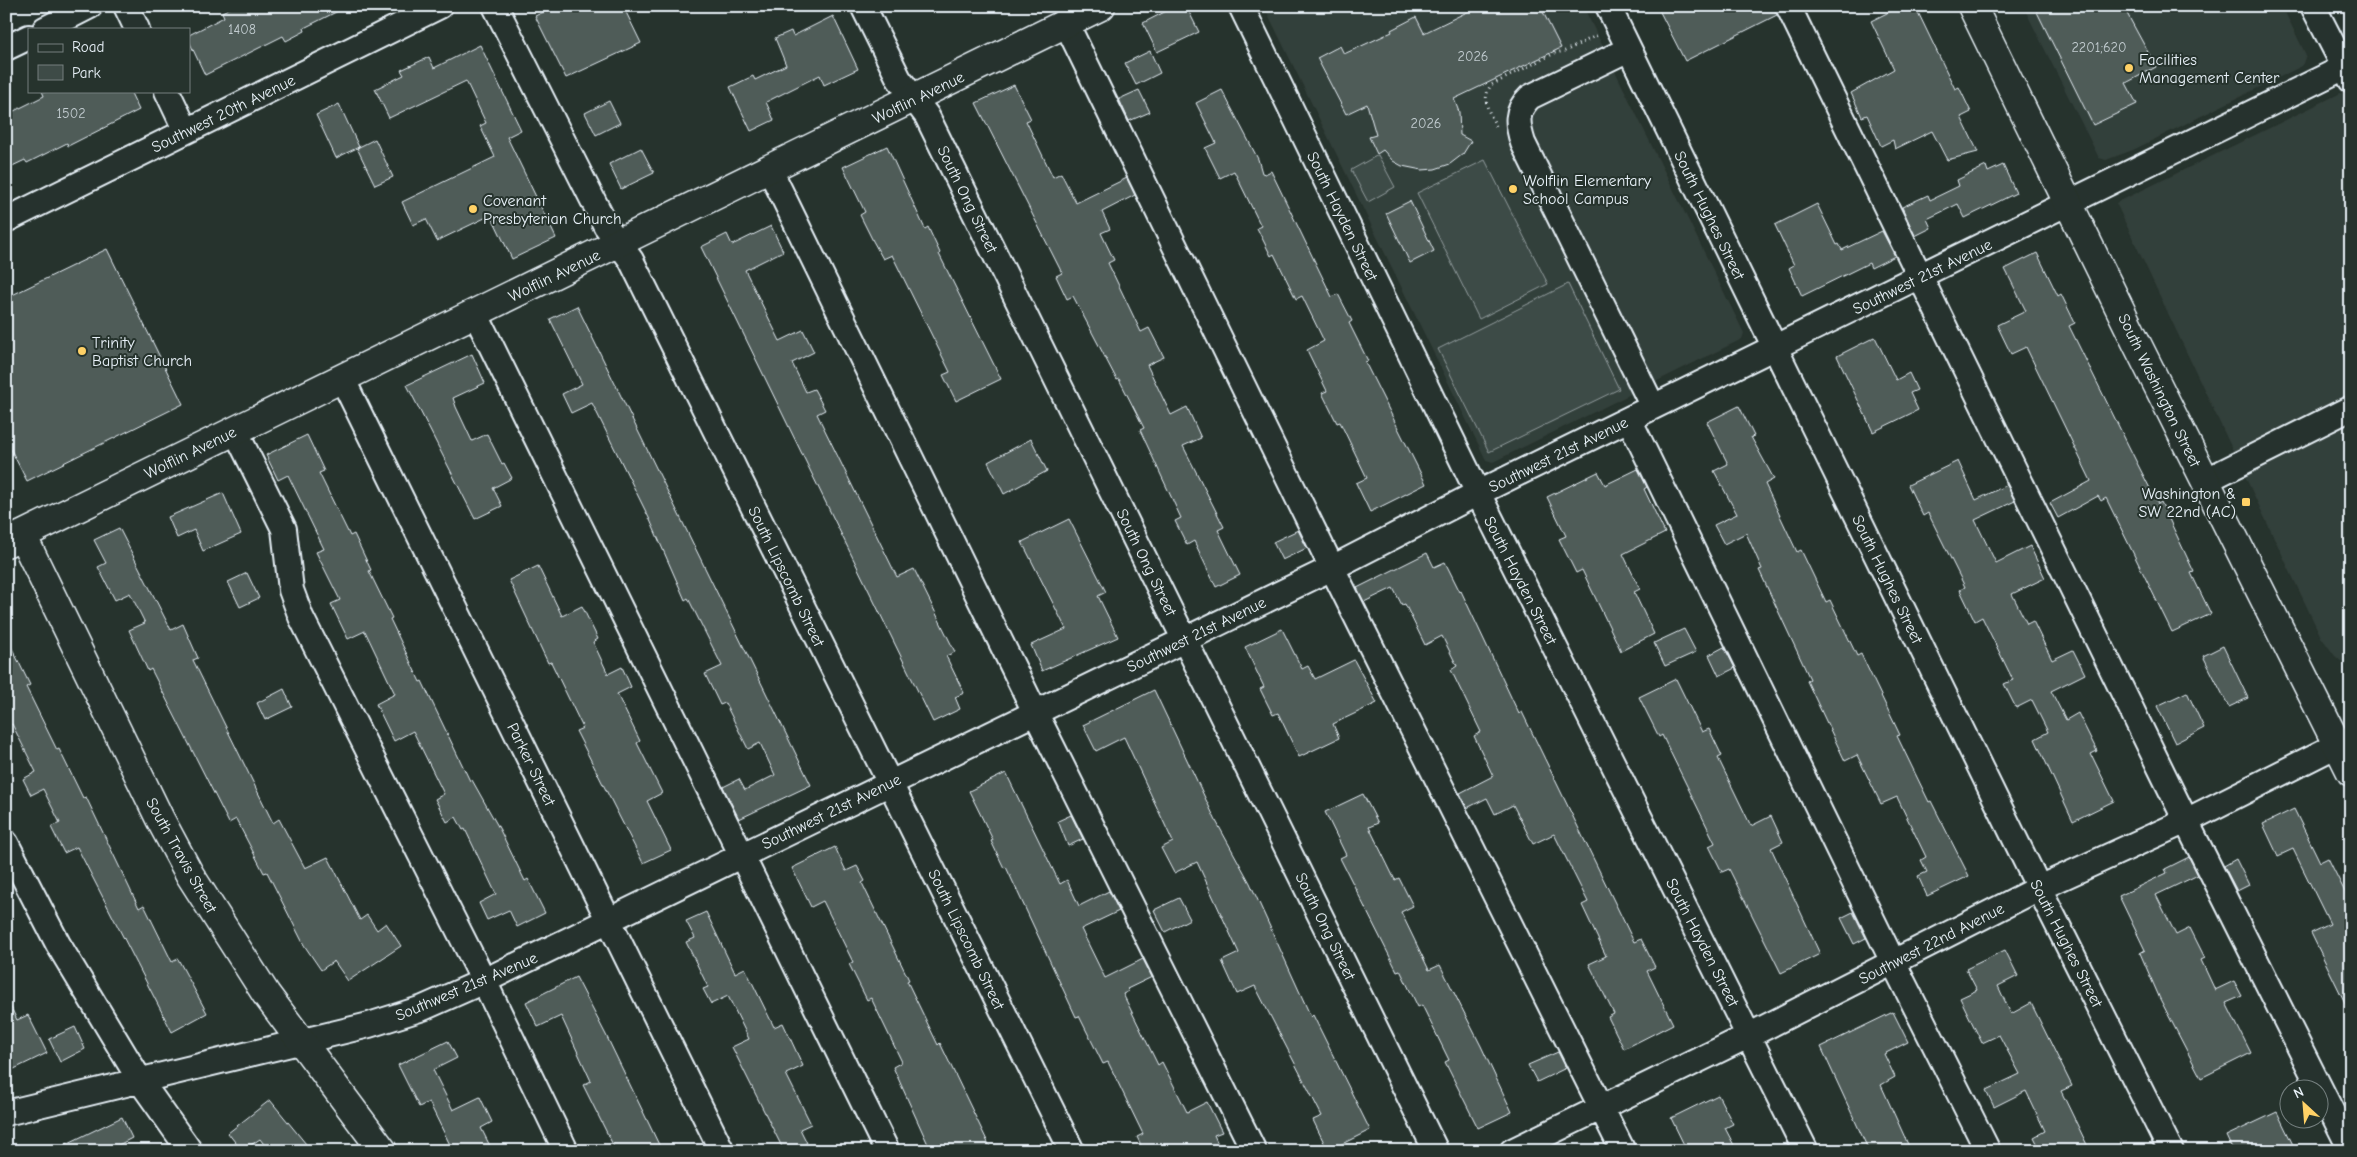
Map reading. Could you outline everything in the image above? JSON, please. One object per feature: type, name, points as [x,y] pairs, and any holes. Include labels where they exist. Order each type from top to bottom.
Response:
[{"type":"main road","name":"Wolflin Avenue","points":[[14,539],[770,170],[1101,6]]},
{"type":"main road","name":"South Washington Street","points":[[1972,6],[2206,482],[2344,741],[2351,772]]},
{"type":"main road","name":"South Travis Street","points":[[14,539],[190,875],[266,994],[384,1151]]},
{"type":"street","points":[[47,28],[90,6]]},
{"type":"street","points":[[126,6],[137,28]]},
{"type":"street","name":"Southwest 20th Avenue","points":[[6,220],[440,6]]},
{"type":"street","name":"South Lipscomb Street","points":[[495,6],[606,226],[631,260],[1072,1151]]},
{"type":"street","name":"South Ong Street","points":[[863,6],[899,79],[927,116],[1186,639],[1436,1151]]},
{"type":"street","name":"South Hayden Street","points":[[1241,6],[1478,493],[1750,1035],[1806,1151]]},
{"type":"street","name":"South Hughes Street","points":[[1608,6],[2039,888],[2171,1151]]},
{"type":"street","points":[[1788,6],[2186,820],[2351,1150]]},
{"type":"street","points":[[2312,6],[2348,71]]},
{"type":"street","points":[[1066,24],[1332,568],[1623,1151]]},
{"type":"street","points":[[6,48],[28,37]]},
{"type":"street","points":[[1629,49],[1530,97],[1523,104],[1518,115],[1518,128],[1522,143],[1653,407]]},
{"type":"street","name":"Southwest 21st Avenue","points":[[6,1113],[141,1082],[369,1025],[423,1008],[484,981],[1332,568],[1478,493],[2068,204],[2348,71]]},
{"type":"street","points":[[167,92],[186,131]]},
{"type":"street","points":[[770,170],[1035,712],[1254,1151]]},
{"type":"street","points":[[475,313],[887,1151]]},
{"type":"street","name":"Parker Street","points":[[342,378],[722,1151]]},
{"type":"street","points":[[2206,482],[2351,408]]},
{"type":"street","points":[[1629,419],[1893,962],[1988,1151]]},
{"type":"street","points":[[235,430],[284,529],[291,590],[301,616],[484,981],[566,1151]]},
{"type":"street","name":"Southwest 22nd Avenue","points":[[1512,1151],[1750,1035],[2039,888],[2186,820],[2344,741]]},
{"type":"street","points":[[6,843],[58,944],[141,1082],[190,1151]]},
{"type":"shaded area","name":"Wolflin Elementary School Campus","points":[[1264,6],[1583,6],[1744,333],[1742,339],[1493,462],[1486,460]]},
{"type":"shaded area","points":[[2023,6],[2282,6],[2306,55],[2302,66],[2133,150],[2106,160],[2099,158]]},
{"type":"shaded area","points":[[2351,88],[2351,670],[2335,656],[2321,637],[2116,203]]},
{"type":"green space","points":[[1378,155],[1395,187],[1368,202],[1351,170]]},
{"type":"green space","points":[[1485,160],[1548,284],[1479,319],[1417,193]]},
{"type":"green space","points":[[1568,284],[1619,389],[1489,452],[1438,349]]},
{"type":"building","points":[[234,6],[348,6],[304,28],[305,31],[286,41],[283,36],[205,75],[190,43],[190,34],[224,17],[222,12]]},
{"type":"building","points":[[556,6],[623,6],[641,43],[566,78],[535,16]]},
{"type":"building","points":[[1176,6],[1186,6],[1199,32],[1157,52],[1143,23]]},
{"type":"building","points":[[1467,6],[1540,6],[1561,48],[1454,99],[1459,112],[1460,135],[1471,141],[1463,154],[1450,164],[1435,169],[1422,170],[1402,166],[1393,161],[1383,150],[1377,154],[1369,137],[1376,135],[1367,104],[1346,114],[1317,58],[1340,46],[1344,54],[1392,32],[1391,30],[1416,17],[1424,33],[1469,11]]},
{"type":"building","points":[[1657,6],[1774,6],[1777,15],[1685,61]]},
{"type":"building","points":[[1901,6],[1915,6],[1955,89],[1959,87],[1971,112],[1961,117],[1978,152],[1947,160],[1932,131],[1895,149],[1893,140],[1881,146],[1867,115],[1862,117],[1851,93],[1894,69],[1871,21]]},
{"type":"building","points":[[2034,6],[2123,6],[2156,67],[2126,83],[2137,104],[2093,125]]},
{"type":"building","points":[[833,16],[858,69],[824,85],[820,75],[766,102],[774,120],[751,131],[730,87],[753,76],[755,80],[786,65],[775,38],[791,31],[793,36]]},
{"type":"building","points":[[480,45],[521,130],[507,137],[556,238],[512,259],[491,215],[437,241],[426,219],[413,225],[402,202],[495,157],[480,126],[486,123],[466,81],[389,118],[375,89],[404,75],[401,70],[429,57],[434,68]]},
{"type":"building","points":[[1150,51],[1160,73],[1136,85],[1125,63]]},
{"type":"building","points":[[1014,85],[1031,119],[1026,121],[1053,177],[1061,173],[1076,203],[1127,178],[1135,195],[1102,212],[1110,229],[1101,233],[1114,260],[1108,263],[1141,332],[1149,328],[1164,357],[1147,365],[1171,415],[1187,407],[1201,438],[1183,446],[1224,527],[1218,530],[1240,575],[1216,587],[1194,541],[1187,545],[1175,521],[1181,518],[1140,430],[1144,428],[1073,296],[1067,299],[1056,276],[1062,273],[976,103]]},
{"type":"building","points":[[1139,90],[1150,112],[1129,121],[1119,99]]},
{"type":"building","points":[[1222,90],[1258,159],[1262,173],[1265,174],[1271,171],[1332,297],[1338,294],[1352,321],[1349,323],[1368,361],[1365,362],[1426,484],[1370,512],[1356,483],[1367,478],[1340,422],[1337,423],[1322,393],[1327,391],[1307,350],[1324,341],[1302,296],[1296,299],[1274,254],[1271,256],[1257,228],[1261,226],[1234,171],[1220,178],[1205,148],[1216,143],[1196,103]]},
{"type":"building","points":[[42,92],[130,92],[139,110],[68,146],[67,143],[27,163],[25,160],[6,169],[6,115],[44,96]]},
{"type":"building","points":[[609,101],[620,123],[596,135],[585,113]]},
{"type":"building","points":[[339,104],[359,147],[336,158],[316,115]]},
{"type":"building","points":[[375,139],[393,177],[375,185],[357,148]]},
{"type":"building","points":[[887,146],[925,229],[928,227],[939,254],[1001,379],[956,401],[943,375],[950,372],[892,255],[883,259],[873,241],[860,215],[865,212],[843,167]]},
{"type":"building","points":[[641,148],[654,173],[621,189],[609,164]]},
{"type":"building","points":[[2003,165],[2016,193],[1965,218],[1958,204],[1927,219],[1931,228],[1915,236],[1902,207],[1928,195],[1930,200],[1959,186],[1957,180],[1986,166],[1988,172]]},
{"type":"building","points":[[1410,201],[1434,251],[1410,263],[1386,213]]},
{"type":"building","points":[[1817,204],[1837,245],[1839,244],[1842,250],[1882,231],[1895,256],[1871,268],[1869,263],[1802,296],[1789,268],[1794,265],[1775,225]]},
{"type":"building","points":[[771,226],[783,251],[745,270],[780,341],[803,330],[814,352],[792,363],[806,392],[814,389],[825,410],[817,414],[897,577],[914,569],[955,652],[946,656],[964,693],[955,697],[960,709],[933,722],[701,247],[727,234],[732,245]]},
{"type":"building","name":"Trinity Baptist Church","points":[[107,249],[183,404],[27,481],[6,440],[6,298]]},
{"type":"building","points":[[2037,253],[2058,296],[2061,294],[2075,323],[2069,326],[2158,504],[2161,502],[2194,572],[2191,573],[2211,614],[2172,632],[2106,498],[2101,501],[2098,496],[2058,518],[2050,503],[2091,481],[2026,347],[2011,354],[1997,325],[2026,311],[2005,269]]},
{"type":"building","points":[[577,306],[811,785],[739,819],[723,787],[739,779],[745,790],[775,775],[760,743],[748,749],[725,703],[720,705],[705,674],[722,666],[688,598],[685,600],[650,520],[592,403],[571,413],[562,394],[582,384],[550,319]]},
{"type":"building","points":[[1875,337],[1896,380],[1909,373],[1917,390],[1910,393],[1918,410],[1873,432],[1837,356]]},
{"type":"building","points":[[472,354],[485,383],[453,398],[472,441],[487,434],[502,464],[504,463],[512,478],[493,488],[502,506],[475,519],[407,385]]},
{"type":"building","points":[[1739,406],[1754,436],[1751,437],[1774,479],[1765,484],[1797,552],[1801,550],[1826,602],[1830,600],[1857,656],[1861,654],[1900,735],[1897,736],[1929,802],[1931,801],[1969,876],[1927,896],[1918,876],[1927,872],[1921,860],[1926,857],[1897,797],[1881,804],[1857,755],[1845,761],[1807,681],[1810,679],[1759,570],[1762,569],[1746,533],[1724,544],[1714,525],[1737,514],[1714,471],[1728,464],[1707,422]]},
{"type":"building","points":[[307,435],[324,471],[319,473],[350,536],[354,534],[371,570],[369,571],[392,618],[390,619],[420,682],[422,681],[470,781],[472,780],[500,830],[525,881],[528,879],[545,913],[517,927],[509,910],[487,920],[479,903],[496,894],[465,829],[463,830],[456,817],[447,822],[435,799],[444,794],[413,731],[394,741],[376,704],[395,694],[365,631],[348,639],[331,604],[340,600],[316,552],[324,549],[288,475],[278,480],[266,455]]},
{"type":"building","points":[[1031,439],[1047,471],[1004,494],[988,462]]},
{"type":"building","points":[[1958,461],[1976,500],[2007,485],[2015,501],[1975,520],[1996,563],[2030,546],[2045,578],[2012,594],[2027,624],[2033,621],[2052,660],[2073,650],[2085,674],[2051,691],[2066,720],[2078,713],[2097,751],[2091,754],[2114,801],[2073,821],[2035,739],[2048,732],[2032,700],[2016,708],[2004,684],[2013,680],[1982,617],[1975,621],[1960,590],[1965,587],[1928,513],[1923,516],[1908,485]]},
{"type":"building","points":[[1638,469],[1647,487],[1644,489],[1665,533],[1623,554],[1640,589],[1634,592],[1654,634],[1621,651],[1582,570],[1576,573],[1559,539],[1566,536],[1547,497],[1598,472],[1605,485]]},
{"type":"building","points":[[223,493],[241,534],[203,551],[194,530],[177,538],[168,517]]},
{"type":"building","points":[[1069,519],[1106,592],[1098,596],[1118,637],[1042,671],[1031,645],[1066,629],[1022,542]]},
{"type":"building","points":[[119,528],[171,630],[183,624],[198,658],[193,660],[273,823],[279,819],[305,868],[328,857],[360,920],[367,915],[377,930],[386,923],[401,946],[348,981],[334,961],[321,970],[304,945],[267,872],[264,873],[236,819],[229,823],[151,669],[148,671],[129,630],[145,623],[130,593],[115,600],[98,567],[106,563],[94,540]]},
{"type":"building","points":[[1298,530],[1307,548],[1282,560],[1273,542]]},
{"type":"building","points":[[1427,553],[1434,567],[1445,562],[1461,591],[1519,714],[1522,712],[1634,942],[1641,939],[1655,967],[1647,971],[1673,1024],[1624,1049],[1608,1017],[1614,1014],[1589,964],[1606,956],[1582,905],[1588,902],[1554,834],[1533,844],[1513,805],[1495,814],[1487,798],[1467,808],[1460,793],[1493,776],[1474,736],[1481,732],[1451,670],[1457,666],[1442,636],[1425,645],[1405,604],[1402,605],[1393,588],[1364,602],[1357,588]]},
{"type":"building","points":[[538,566],[562,616],[582,606],[598,639],[593,642],[608,674],[622,667],[631,687],[617,694],[640,741],[637,743],[662,793],[647,801],[671,850],[643,863],[576,731],[583,728],[551,662],[548,663],[509,580]]},
{"type":"building","points":[[247,573],[259,598],[240,607],[228,582]]},
{"type":"building","points":[[1282,629],[1302,669],[1308,666],[1315,679],[1354,660],[1377,703],[1333,724],[1339,738],[1299,757],[1278,713],[1273,715],[1260,689],[1264,687],[1245,647]]},
{"type":"building","points":[[1684,629],[1696,652],[1665,666],[1654,643]]},
{"type":"building","points":[[6,636],[30,685],[26,687],[83,798],[86,797],[139,908],[144,905],[172,962],[178,959],[207,1013],[172,1032],[77,847],[64,853],[51,827],[60,823],[43,789],[31,795],[23,779],[36,772],[12,724],[6,727]]},
{"type":"building","points":[[2223,646],[2248,698],[2229,707],[2203,656]]},
{"type":"building","points":[[1724,647],[1735,668],[1719,676],[1709,655]]},
{"type":"building","points":[[1676,679],[1702,732],[1709,729],[1722,756],[1718,758],[1751,826],[1771,816],[1783,842],[1771,848],[1820,954],[1781,973],[1729,869],[1722,872],[1709,846],[1715,843],[1662,735],[1659,737],[1639,697]]},
{"type":"building","points":[[284,689],[292,707],[265,720],[257,703]]},
{"type":"building","points":[[1154,690],[1216,821],[1250,883],[1311,1017],[1313,1015],[1370,1130],[1328,1151],[1313,1120],[1322,1116],[1255,986],[1237,994],[1222,961],[1239,953],[1197,862],[1174,873],[1161,848],[1173,842],[1124,737],[1096,751],[1083,725]]},
{"type":"building","points":[[2187,692],[2204,728],[2175,743],[2157,706]]},
{"type":"building","points":[[1006,773],[1060,884],[1067,880],[1079,906],[1109,891],[1119,911],[1081,929],[1105,978],[1143,959],[1152,977],[1127,989],[1129,991],[1123,994],[1158,1065],[1162,1062],[1187,1112],[1207,1102],[1222,1132],[1214,1135],[1221,1151],[1144,1151],[1137,1137],[1143,1134],[1108,1062],[1103,1064],[1079,1016],[1076,1017],[1006,867],[1004,868],[991,841],[993,840],[969,791]]},
{"type":"building","points":[[1363,794],[1378,823],[1369,827],[1395,880],[1399,878],[1413,906],[1401,912],[1429,970],[1440,965],[1512,1112],[1478,1128],[1445,1062],[1449,1060],[1422,1005],[1418,1007],[1400,970],[1397,971],[1340,858],[1346,855],[1325,812]]},
{"type":"building","points":[[2294,809],[2320,862],[2328,858],[2351,904],[2351,1015],[2311,933],[2330,924],[2293,849],[2278,856],[2263,824]]},
{"type":"building","points":[[1071,815],[1083,839],[1068,846],[1058,821]]},
{"type":"building","points":[[835,847],[846,871],[857,866],[865,881],[862,883],[909,980],[907,981],[938,1045],[940,1043],[992,1151],[931,1151],[893,1067],[902,1062],[871,998],[867,1000],[849,964],[853,962],[823,901],[811,907],[792,868]]},
{"type":"building","points":[[2189,857],[2198,875],[2156,895],[2176,935],[2190,928],[2205,958],[2201,960],[2215,990],[2234,981],[2242,996],[2226,1003],[2251,1053],[2201,1078],[2160,999],[2140,953],[2145,950],[2119,896],[2167,873],[2165,869]]},
{"type":"building","points":[[2236,859],[2249,885],[2237,891],[2224,866]]},
{"type":"building","points":[[1179,898],[1190,919],[1165,932],[1154,910]]},
{"type":"building","points":[[706,912],[735,973],[745,968],[774,1027],[783,1023],[803,1066],[786,1074],[811,1124],[800,1129],[807,1143],[790,1151],[784,1151],[732,1047],[749,1039],[728,996],[711,1004],[703,989],[708,987],[686,942],[695,938],[686,921]]},
{"type":"building","points":[[1853,912],[1866,938],[1854,944],[1841,918]]},
{"type":"building","points":[[2005,950],[2018,976],[1998,986],[2011,1014],[2031,1003],[2072,1086],[2061,1091],[2090,1151],[2041,1151],[2034,1137],[2045,1131],[2026,1091],[1994,1107],[1986,1090],[2020,1074],[1999,1035],[1982,1043],[1960,998],[1977,990],[1966,969]]},
{"type":"building","points":[[576,977],[662,1151],[616,1151],[583,1085],[591,1081],[561,1016],[538,1027],[526,1002]]},
{"type":"building","points":[[6,997],[17,1020],[28,1015],[47,1053],[12,1070],[6,1059]]},
{"type":"building","points":[[1893,1012],[1908,1042],[1884,1054],[1895,1077],[1881,1085],[1911,1151],[1869,1151],[1821,1047]]},
{"type":"building","points":[[75,1027],[85,1049],[60,1062],[49,1039]]},
{"type":"building","points":[[448,1041],[457,1058],[433,1070],[453,1110],[480,1097],[492,1122],[481,1128],[490,1146],[480,1151],[453,1151],[429,1102],[419,1107],[398,1065]]},
{"type":"building","points":[[1558,1052],[1566,1068],[1537,1082],[1528,1065]]},
{"type":"building","points":[[1718,1095],[1733,1124],[1725,1128],[1737,1151],[1687,1151],[1671,1118]]},
{"type":"building","points":[[270,1100],[306,1144],[297,1151],[269,1151],[260,1139],[242,1151],[228,1133]]},
{"type":"building","points":[[2277,1112],[2280,1118],[2280,1130],[2286,1130],[2296,1151],[2233,1151],[2226,1136]]},
{"type":"building","points":[[122,1117],[132,1138],[107,1151],[52,1151]]},
{"type":"place","name":"Facilities Management Center","points":[[2129,68]]},
{"type":"place","name":"Wolflin Elementary School Campus","points":[[1513,189]]},
{"type":"place","name":"Covenant Presbyterian Church","points":[[473,209]]},
{"type":"place","name":"Trinity Baptist Church","points":[[82,351]]},
{"type":"place","name":"Washington & SW 22nd (AC)","points":[[2246,502]]}]
